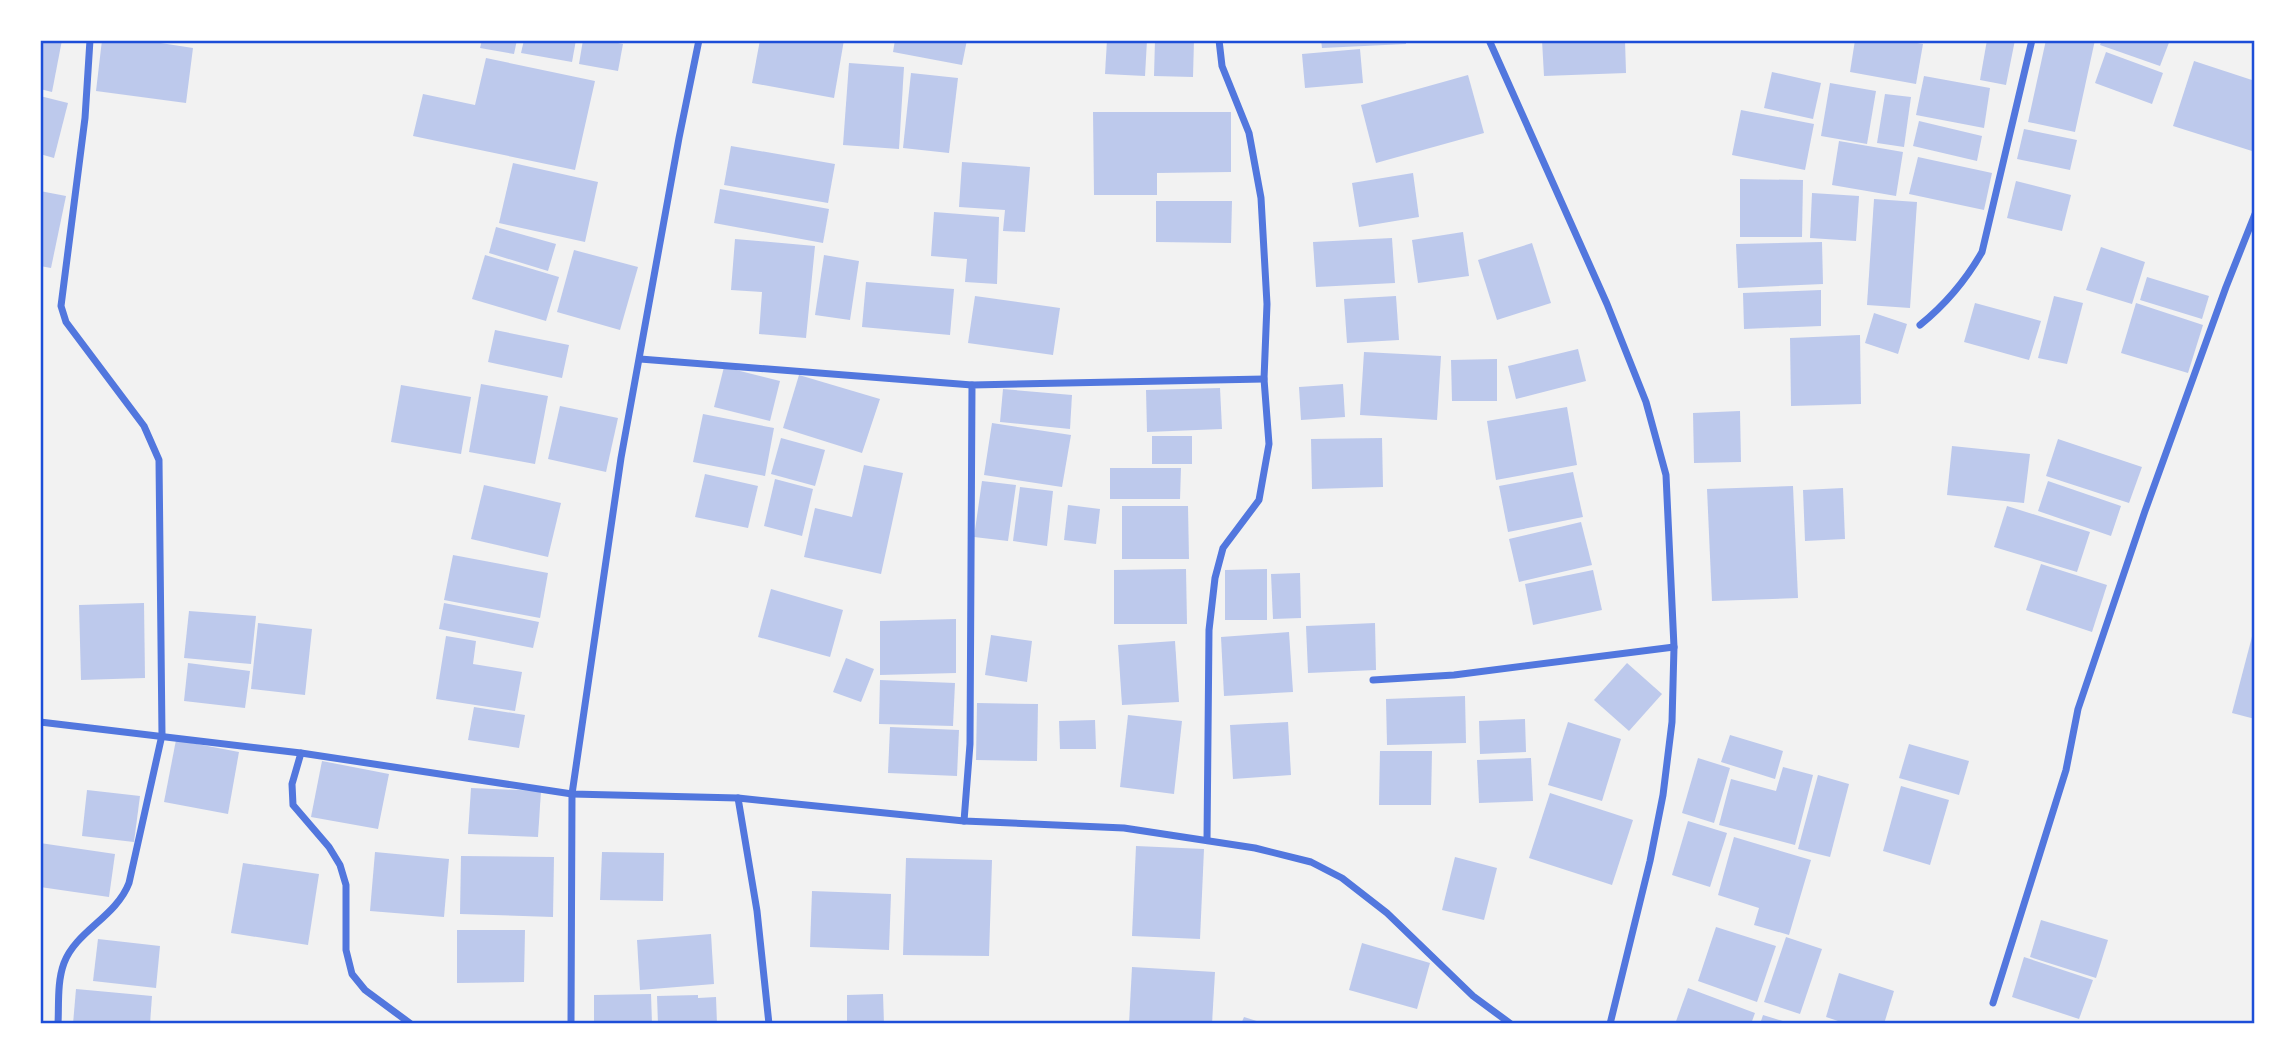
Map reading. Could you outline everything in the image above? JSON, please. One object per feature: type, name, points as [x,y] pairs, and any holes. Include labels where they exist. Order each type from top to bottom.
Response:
[{"type":"street","points":[[58,1024],[60,983],[65,961],[119,903],[129,883],[162,735],[159,460],[144,426],[66,322],[61,306],[85,118],[90,40]]},
{"type":"street","points":[[571,1024],[572,794],[621,458],[699,40]]},
{"type":"street","points":[[1207,840],[1209,630],[1215,579],[1223,548],[1259,500],[1269,444],[1264,379],[1267,304],[1261,198],[1250,133],[1222,66],[1219,40]]},
{"type":"street","points":[[1489,40],[1608,304],[1646,402],[1666,474],[1674,647],[1672,722],[1663,795],[1650,861],[1610,1024]]},
{"type":"street","points":[[1920,325],[1940,309],[1971,271],[1982,252],[2032,40]]},
{"type":"street","points":[[1993,1003],[2066,770],[2078,709],[2145,511],[2255,214]]},
{"type":"street","points":[[640,359],[972,385],[1264,379]]},
{"type":"street","points":[[964,821],[970,744],[972,385]]},
{"type":"street","points":[[1373,680],[1454,675],[1674,647]]},
{"type":"street","points":[[40,722],[301,753],[572,794],[738,799],[964,821],[1124,828],[1255,848],[1311,862],[1342,878],[1387,913],[1474,996],[1511,1024]]},
{"type":"street","points":[[301,753],[292,784],[293,805],[329,847],[340,865],[346,885],[346,950],[352,974],[365,990],[411,1024]]},
{"type":"street","points":[[738,799],[757,911],[769,1024]]},
{"type":"building","points":[[40,40],[62,40],[52,92],[40,89]]},
{"type":"building","points":[[102,40],[154,40],[193,48],[186,103],[96,91]]},
{"type":"building","points":[[482,40],[517,40],[514,54],[480,48]]},
{"type":"building","points":[[524,40],[576,40],[572,62],[521,53]]},
{"type":"building","points":[[583,40],[623,44],[618,71],[579,64]]},
{"type":"building","points":[[760,40],[844,40],[834,98],[752,83]]},
{"type":"building","points":[[895,40],[967,40],[962,65],[893,52]]},
{"type":"building","points":[[1107,40],[1147,40],[1145,76],[1105,74]]},
{"type":"building","points":[[1155,40],[1194,40],[1193,77],[1154,76]]},
{"type":"building","points":[[1321,40],[1406,40],[1406,44],[1322,48]]},
{"type":"building","points":[[1542,40],[1625,40],[1626,73],[1544,76]]},
{"type":"building","points":[[1855,40],[1900,40],[1923,44],[1916,84],[1850,72]]},
{"type":"building","points":[[1987,40],[2015,40],[2006,85],[1980,80]]},
{"type":"building","points":[[2046,40],[2095,40],[2075,132],[2028,122]]},
{"type":"building","points":[[2102,40],[2170,40],[2160,66],[2100,45]]},
{"type":"building","points":[[1360,49],[1363,83],[1305,88],[1302,54]]},
{"type":"building","points":[[2106,52],[2163,73],[2152,104],[2095,83]]},
{"type":"building","points":[[486,58],[595,81],[575,170],[413,136],[423,94],[475,105]]},
{"type":"building","points":[[2194,61],[2255,81],[2255,144],[2252,151],[2173,126]]},
{"type":"building","points":[[849,63],[904,67],[899,149],[843,145]]},
{"type":"building","points":[[1772,72],[1821,83],[1813,119],[1764,108]]},
{"type":"building","points":[[911,73],[958,78],[949,153],[903,148]]},
{"type":"building","points":[[1468,75],[1484,133],[1376,163],[1361,105]]},
{"type":"building","points":[[1924,76],[1990,88],[1984,128],[1916,115]]},
{"type":"building","points":[[1830,83],[1876,91],[1867,144],[1821,136]]},
{"type":"building","points":[[1885,94],[1911,97],[1904,147],[1877,143]]},
{"type":"building","points":[[40,96],[68,103],[54,158],[40,154]]},
{"type":"building","points":[[1741,110],[1814,124],[1805,170],[1732,155]]},
{"type":"building","points":[[1093,112],[1231,112],[1231,172],[1157,173],[1157,195],[1094,195]]},
{"type":"building","points":[[1919,121],[1982,136],[1977,161],[1913,146]]},
{"type":"building","points":[[2024,129],[2077,140],[2070,170],[2017,159]]},
{"type":"building","points":[[1839,141],[1903,152],[1896,196],[1832,185]]},
{"type":"building","points":[[731,146],[835,164],[828,203],[724,185]]},
{"type":"building","points":[[1918,157],[1992,173],[1984,210],[1909,194]]},
{"type":"building","points":[[962,162],[1030,167],[1025,232],[1003,231],[1005,210],[959,207]]},
{"type":"building","points":[[513,163],[598,182],[585,242],[499,223]]},
{"type":"building","points":[[1413,173],[1419,217],[1359,227],[1352,183]]},
{"type":"building","points":[[1740,179],[1803,180],[1802,237],[1740,237]]},
{"type":"building","points":[[2016,181],[2071,195],[2062,231],[2007,218]]},
{"type":"building","points":[[720,189],[829,209],[823,243],[714,223]]},
{"type":"building","points":[[40,191],[66,196],[51,268],[40,266]]},
{"type":"building","points":[[1812,193],[1859,196],[1856,241],[1810,238]]},
{"type":"building","points":[[1874,199],[1917,202],[1910,308],[1867,305]]},
{"type":"building","points":[[1156,201],[1232,201],[1231,243],[1156,242]]},
{"type":"building","points":[[934,212],[999,217],[997,284],[965,282],[967,259],[931,256]]},
{"type":"building","points":[[496,227],[556,244],[548,271],[489,253]]},
{"type":"building","points":[[1463,232],[1469,276],[1418,283],[1412,240]]},
{"type":"building","points":[[1392,238],[1395,283],[1316,287],[1313,242]]},
{"type":"building","points":[[735,239],[815,246],[806,338],[759,334],[762,292],[731,290]]},
{"type":"building","points":[[1822,242],[1823,284],[1738,288],[1736,244]]},
{"type":"building","points":[[1532,243],[1551,303],[1497,320],[1478,260]]},
{"type":"building","points":[[2101,247],[2145,262],[2132,304],[2086,290]]},
{"type":"building","points":[[574,250],[638,267],[620,330],[557,312]]},
{"type":"building","points":[[485,255],[559,277],[546,321],[472,299]]},
{"type":"building","points":[[824,255],[859,261],[850,320],[815,315]]},
{"type":"building","points":[[2147,277],[2209,296],[2202,319],[2140,300]]},
{"type":"building","points":[[866,282],[954,289],[950,335],[862,327]]},
{"type":"building","points":[[1821,290],[1821,326],[1744,329],[1743,293]]},
{"type":"building","points":[[975,296],[1060,308],[1053,355],[968,343]]},
{"type":"building","points":[[1396,296],[1399,340],[1347,343],[1344,299]]},
{"type":"building","points":[[2054,296],[2083,303],[2067,364],[2038,358]]},
{"type":"building","points":[[1975,303],[2041,321],[2029,360],[1964,342]]},
{"type":"building","points":[[2136,303],[2203,325],[2188,373],[2121,353]]},
{"type":"building","points":[[1874,313],[1907,324],[1898,354],[1865,343]]},
{"type":"building","points":[[495,330],[569,345],[562,378],[488,362]]},
{"type":"building","points":[[1860,335],[1861,404],[1791,406],[1790,338]]},
{"type":"building","points":[[1578,349],[1586,381],[1516,399],[1508,366]]},
{"type":"building","points":[[1364,352],[1441,356],[1437,420],[1360,415]]},
{"type":"building","points":[[1497,359],[1497,401],[1452,401],[1451,360]]},
{"type":"building","points":[[724,367],[780,381],[770,421],[714,407]]},
{"type":"building","points":[[799,375],[880,399],[862,453],[783,428]]},
{"type":"building","points":[[481,384],[548,396],[535,464],[469,452]]},
{"type":"building","points":[[1343,384],[1345,417],[1301,420],[1299,387]]},
{"type":"building","points":[[401,385],[471,397],[461,454],[391,442]]},
{"type":"building","points":[[1220,388],[1222,429],[1147,432],[1146,390]]},
{"type":"building","points":[[1003,389],[1072,395],[1070,429],[1000,422]]},
{"type":"building","points":[[560,406],[618,418],[606,472],[548,459]]},
{"type":"building","points":[[1567,407],[1577,465],[1496,480],[1487,421]]},
{"type":"building","points":[[1740,411],[1741,462],[1694,463],[1693,413]]},
{"type":"building","points":[[703,414],[774,428],[765,476],[693,462]]},
{"type":"building","points":[[992,423],[1071,435],[1062,487],[984,475]]},
{"type":"building","points":[[1152,436],[1192,436],[1192,464],[1152,464]]},
{"type":"building","points":[[781,438],[825,450],[815,486],[771,474]]},
{"type":"building","points":[[1382,438],[1383,487],[1312,489],[1311,439]]},
{"type":"building","points":[[2058,439],[2142,467],[2129,503],[2046,476]]},
{"type":"building","points":[[1952,446],[2030,454],[2024,503],[1947,495]]},
{"type":"building","points":[[864,465],[903,473],[881,574],[804,557],[815,508],[852,517]]},
{"type":"building","points":[[1110,468],[1181,468],[1180,499],[1110,499]]},
{"type":"building","points":[[1573,472],[1583,517],[1508,532],[1499,486]]},
{"type":"building","points":[[705,474],[758,486],[748,528],[695,517]]},
{"type":"building","points":[[775,479],[813,489],[802,536],[764,526]]},
{"type":"building","points":[[982,481],[1016,485],[1008,541],[974,537]]},
{"type":"building","points":[[2048,481],[2121,506],[2111,536],[2038,511]]},
{"type":"building","points":[[484,485],[561,503],[548,557],[471,539]]},
{"type":"building","points":[[1793,486],[1798,598],[1712,601],[1707,489]]},
{"type":"building","points":[[1020,487],[1053,491],[1047,546],[1013,541]]},
{"type":"building","points":[[1843,488],[1845,539],[1805,541],[1803,490]]},
{"type":"building","points":[[1068,505],[1100,509],[1096,544],[1064,540]]},
{"type":"building","points":[[1122,506],[1188,506],[1189,559],[1122,559]]},
{"type":"building","points":[[2007,506],[2090,532],[2077,572],[1994,547]]},
{"type":"building","points":[[1581,522],[1592,565],[1519,582],[1509,539]]},
{"type":"building","points":[[453,555],[548,573],[540,618],[444,600]]},
{"type":"building","points":[[2041,564],[2107,585],[2092,632],[2026,610]]},
{"type":"building","points":[[1186,569],[1187,624],[1114,624],[1114,570]]},
{"type":"building","points":[[1267,569],[1267,620],[1225,620],[1225,570]]},
{"type":"building","points":[[1593,570],[1602,610],[1533,625],[1525,584]]},
{"type":"building","points":[[1300,573],[1301,618],[1273,619],[1271,574]]},
{"type":"building","points":[[771,589],[843,610],[830,657],[758,637]]},
{"type":"building","points":[[144,603],[145,678],[81,680],[79,605]]},
{"type":"building","points":[[444,603],[539,622],[533,648],[439,629]]},
{"type":"building","points":[[189,611],[256,616],[251,664],[184,658]]},
{"type":"building","points":[[956,619],[956,673],[880,675],[880,621]]},
{"type":"building","points":[[258,623],[312,629],[305,695],[251,689]]},
{"type":"building","points":[[1375,623],[1376,670],[1308,673],[1306,626]]},
{"type":"building","points":[[2255,629],[2255,719],[2232,713]]},
{"type":"building","points":[[1289,632],[1293,692],[1224,696],[1221,637]]},
{"type":"building","points":[[991,635],[1032,641],[1027,682],[985,675]]},
{"type":"building","points":[[446,636],[476,641],[473,664],[522,672],[515,711],[436,699]]},
{"type":"building","points":[[1175,641],[1179,702],[1122,705],[1118,645]]},
{"type":"building","points":[[846,658],[874,669],[861,702],[833,692]]},
{"type":"building","points":[[188,663],[250,671],[245,708],[184,701]]},
{"type":"building","points":[[1627,663],[1662,694],[1629,731],[1594,700]]},
{"type":"building","points":[[880,680],[955,683],[953,726],[879,724]]},
{"type":"building","points":[[1465,696],[1466,743],[1387,745],[1386,699]]},
{"type":"building","points":[[977,703],[1038,704],[1037,761],[976,760]]},
{"type":"building","points":[[474,707],[525,715],[519,748],[468,740]]},
{"type":"building","points":[[1128,715],[1182,721],[1174,794],[1120,787]]},
{"type":"building","points":[[1525,719],[1526,752],[1480,754],[1479,721]]},
{"type":"building","points":[[1095,720],[1096,749],[1060,749],[1059,721]]},
{"type":"building","points":[[1288,722],[1291,775],[1233,779],[1230,725]]},
{"type":"building","points":[[1568,722],[1621,739],[1602,801],[1548,785]]},
{"type":"building","points":[[890,727],[959,730],[957,776],[888,773]]},
{"type":"building","points":[[1730,735],[1783,751],[1775,779],[1721,762]]},
{"type":"building","points":[[176,740],[239,752],[228,814],[164,802]]},
{"type":"building","points":[[1909,744],[1969,761],[1959,795],[1899,778]]},
{"type":"building","points":[[1380,751],[1432,751],[1431,805],[1379,805]]},
{"type":"building","points":[[1531,758],[1533,801],[1479,803],[1477,760]]},
{"type":"building","points":[[1698,758],[1730,768],[1714,823],[1682,813]]},
{"type":"building","points":[[322,761],[389,774],[378,829],[311,817]]},
{"type":"building","points":[[1783,767],[1813,775],[1795,845],[1719,825],[1731,779],[1776,791]]},
{"type":"building","points":[[1818,775],[1849,784],[1830,857],[1798,849]]},
{"type":"building","points":[[1901,786],[1949,800],[1930,865],[1883,851]]},
{"type":"building","points":[[471,788],[541,791],[538,837],[468,834]]},
{"type":"building","points":[[87,790],[140,796],[134,842],[82,836]]},
{"type":"building","points":[[1550,793],[1633,820],[1612,885],[1529,858]]},
{"type":"building","points":[[1688,821],[1727,833],[1710,887],[1672,875]]},
{"type":"building","points":[[1734,837],[1811,860],[1789,935],[1754,925],[1759,908],[1718,895]]},
{"type":"building","points":[[40,843],[115,854],[109,897],[40,887]]},
{"type":"building","points":[[1136,846],[1204,849],[1200,939],[1132,936]]},
{"type":"building","points":[[375,852],[449,859],[444,917],[370,911]]},
{"type":"building","points":[[602,852],[664,853],[663,901],[600,900]]},
{"type":"building","points":[[461,856],[554,857],[553,917],[460,914]]},
{"type":"building","points":[[1455,857],[1497,868],[1484,920],[1442,910]]},
{"type":"building","points":[[906,858],[992,860],[989,956],[903,955]]},
{"type":"building","points":[[243,863],[319,874],[308,945],[231,933]]},
{"type":"building","points":[[812,891],[891,894],[889,950],[810,947]]},
{"type":"building","points":[[2041,920],[2108,940],[2096,978],[2030,957]]},
{"type":"building","points":[[1716,927],[1776,946],[1757,1002],[1698,981]]},
{"type":"building","points":[[457,930],[525,930],[524,982],[457,983]]},
{"type":"building","points":[[711,934],[714,984],[640,990],[637,940]]},
{"type":"building","points":[[1786,937],[1822,949],[1800,1014],[1764,1002]]},
{"type":"building","points":[[98,939],[160,946],[156,988],[93,981]]},
{"type":"building","points":[[1362,943],[1430,963],[1417,1009],[1349,990]]},
{"type":"building","points":[[2024,957],[2093,980],[2079,1019],[2012,997]]},
{"type":"building","points":[[1132,967],[1215,972],[1212,1024],[1129,1024]]},
{"type":"building","points":[[1839,973],[1894,991],[1884,1024],[1847,1024],[1826,1017]]},
{"type":"building","points":[[1688,988],[1755,1013],[1751,1024],[1675,1024]]},
{"type":"building","points":[[76,989],[152,996],[150,1024],[73,1024]]},
{"type":"building","points":[[651,994],[652,1024],[594,1024],[594,995]]},
{"type":"building","points":[[883,994],[884,1024],[847,1024],[847,995]]},
{"type":"building","points":[[698,995],[698,998],[716,997],[717,1024],[658,1024],[657,996]]},
{"type":"building","points":[[1763,1015],[1789,1023],[1789,1024],[1760,1024]]},
{"type":"building","points":[[1244,1017],[1263,1023],[1263,1024],[1241,1024]]}]
